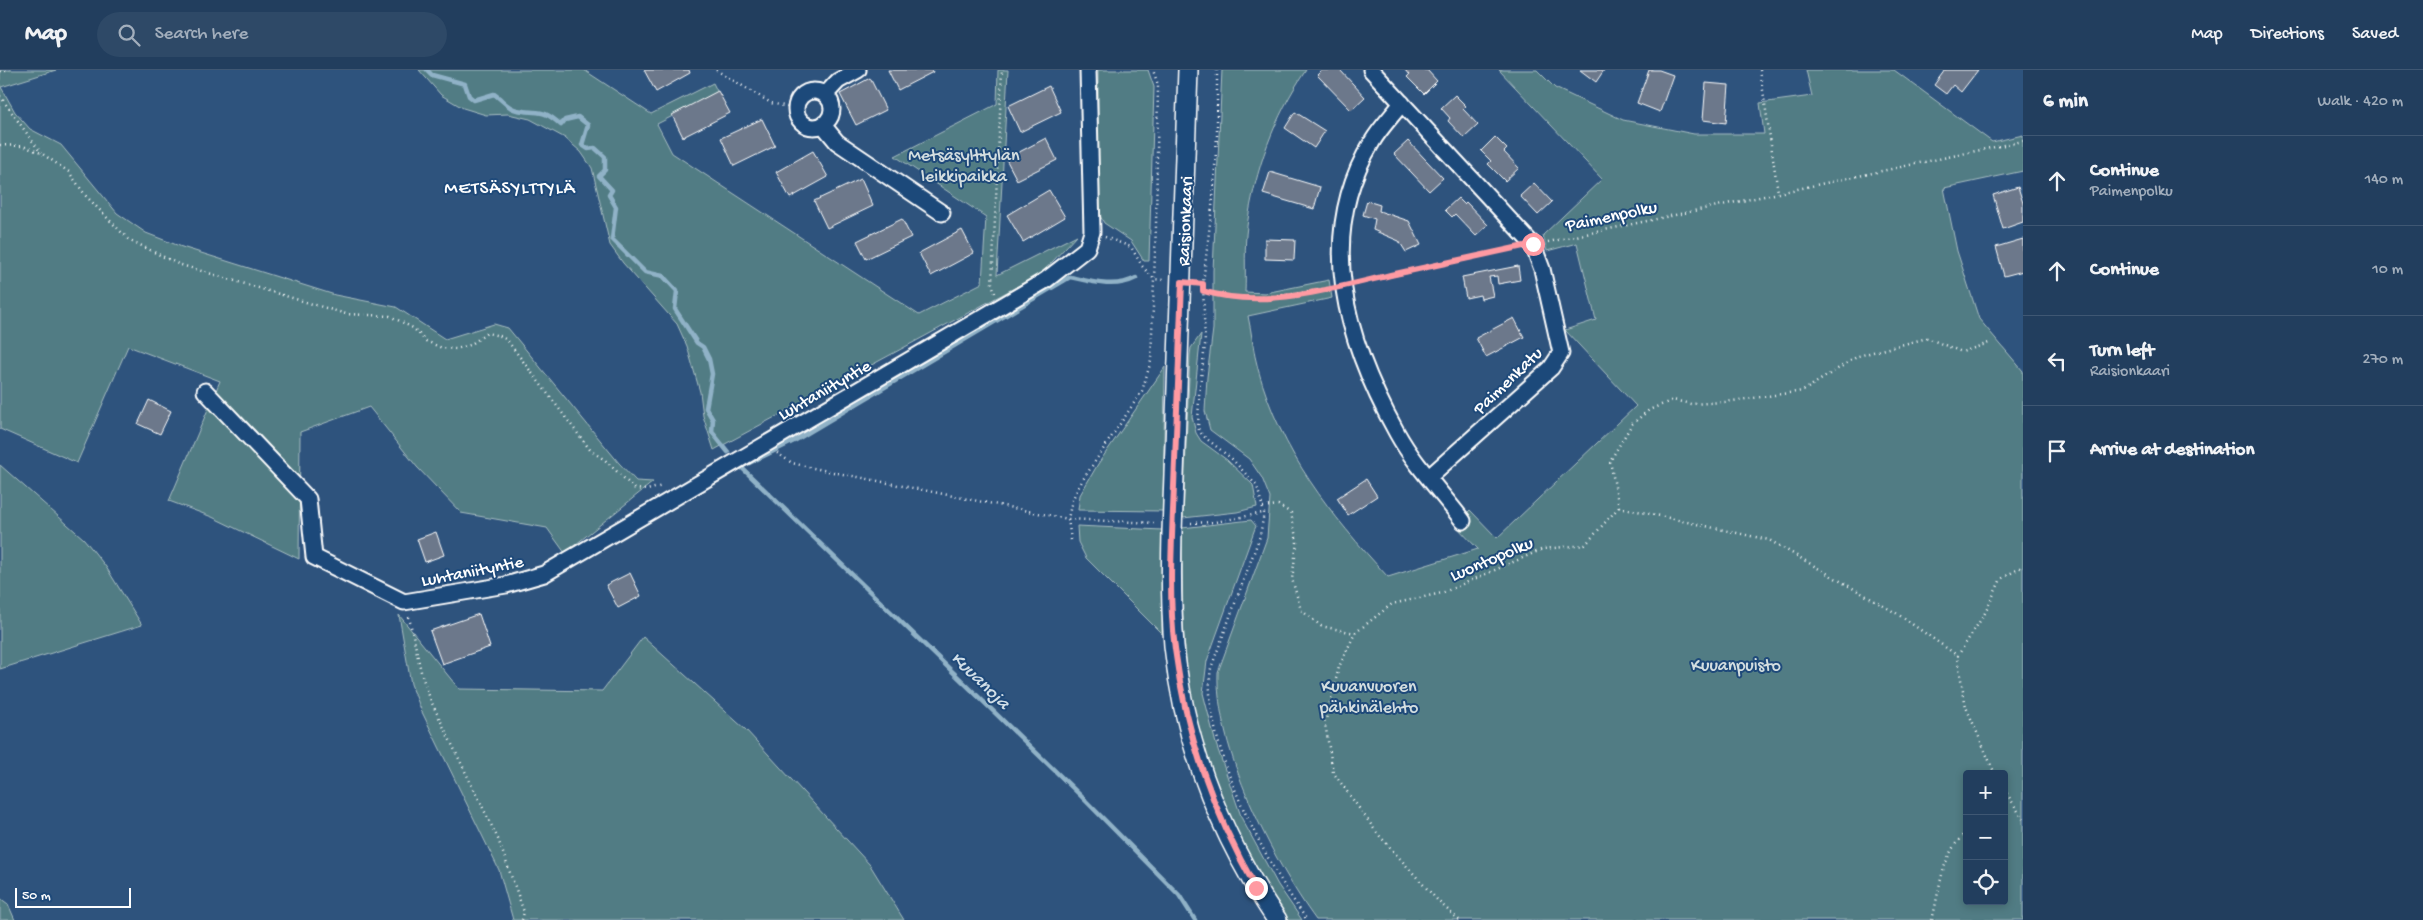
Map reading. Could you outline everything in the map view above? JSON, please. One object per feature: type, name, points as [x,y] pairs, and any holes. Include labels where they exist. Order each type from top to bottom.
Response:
[{"type":"main road","name":"Raisionkaari","points":[[1188,70],[1172,550],[1171,595],[1175,648],[1182,695],[1193,742],[1212,802],[1234,848],[1277,920]]},
{"type":"street","points":[[825,95],[838,81],[858,70]]},
{"type":"street","name":"Luhtaniityntie","points":[[404,602],[506,585],[544,574],[998,308],[1068,264],[1087,248],[1092,232],[1088,70]]},
{"type":"street","name":"Paimenkatu","points":[[1370,70],[1533,244],[1546,288],[1561,353],[1551,368],[1429,477]]},
{"type":"street","points":[[809,92],[825,95],[829,100],[832,110],[831,116],[823,125],[813,127],[803,123],[796,109],[800,98],[809,92]]},
{"type":"street","points":[[1402,103],[1372,141],[1359,165],[1350,193],[1341,253],[1341,286],[1354,338],[1374,386],[1398,434],[1463,521]]},
{"type":"street","points":[[823,125],[837,142],[942,213]]},
{"type":"street","points":[[205,391],[308,499],[314,557],[404,602]]},
{"type":"path","points":[[0,72],[10,70]]},
{"type":"path","points":[[716,70],[771,103],[796,109]]},
{"type":"path","points":[[998,308],[992,283],[1002,70]]},
{"type":"path","points":[[1071,540],[1068,519],[1072,500],[1142,391],[1148,376],[1154,279],[1158,85],[1153,70]]},
{"type":"path","points":[[1217,70],[1217,136],[1213,198],[1203,284],[1205,344],[1199,395],[1198,428],[1202,435],[1232,459],[1257,486],[1264,513],[1260,536],[1211,668],[1208,688],[1210,707],[1238,796],[1263,849],[1287,892],[1307,920]]},
{"type":"path","points":[[1760,70],[1778,193]]},
{"type":"path","points":[[0,96],[41,153]]},
{"type":"path","name":"Paimenpolku","points":[[1203,291],[1222,297],[1242,299],[1298,294],[2023,141]]},
{"type":"path","points":[[0,145],[23,146],[41,153],[69,172],[86,196],[128,239],[178,264],[346,314],[390,316],[413,328],[426,341],[442,348],[456,349],[470,345],[486,333],[500,336],[506,340],[532,372],[565,416],[580,440],[591,451],[605,460],[635,489],[647,490],[669,483]]},
{"type":"path","points":[[1092,232],[1131,247],[1142,266],[1154,279],[1203,284]]},
{"type":"path","points":[[1958,656],[1896,613],[1769,540],[1619,508],[1610,461],[1632,424],[1649,410],[1673,400],[1691,404],[1725,402],[1803,391],[1858,356],[1927,338],[1962,352],[1989,343]]},
{"type":"path","points":[[779,455],[792,463],[813,468],[1068,519],[1154,523]]},
{"type":"path","points":[[1263,507],[1278,505],[1290,513],[1297,542],[1292,579],[1301,610],[1321,626],[1355,633]]},
{"type":"path","name":"Luontopolku","points":[[1459,920],[1439,902],[1377,833],[1332,772],[1325,724],[1338,667],[1355,633],[1392,604],[1442,593],[1543,549],[1585,545],[1619,508]]},
{"type":"path","points":[[1191,524],[1215,522],[1264,513]]},
{"type":"path","points":[[1992,770],[1966,708],[1958,656],[1985,613],[2001,579],[2023,566]]},
{"type":"path","points":[[404,602],[415,638],[422,676],[431,701],[498,839],[524,912],[522,920]]},
{"type":"path","points":[[2008,795],[2023,819]]},
{"type":"path","points":[[1932,920],[1948,858],[1963,835]]},
{"type":"green space","points":[[0,70],[56,70],[1,87],[15,112],[30,129],[61,145],[117,213],[146,233],[182,247],[335,295],[396,307],[445,339],[494,324],[508,328],[619,463],[636,481],[653,482],[565,553],[547,528],[461,513],[417,467],[369,407],[300,432],[299,559],[212,517],[169,501],[220,381],[128,346],[77,463],[0,429]]},
{"type":"green space","name":"Metsäsylttylän leikkipaikka","points":[[419,70],[584,70],[651,114],[713,83],[718,93],[657,124],[672,153],[919,315],[982,283],[986,217],[895,156],[997,104],[998,70],[1008,70],[997,275],[1077,235],[1042,273],[714,450],[703,416],[700,392],[687,346],[677,324],[623,263],[610,245],[592,168],[581,152],[565,138],[530,119],[508,114],[486,115],[463,108],[441,95]]},
{"type":"green space","points":[[1098,70],[1148,70],[1154,87],[1149,261],[1144,261],[1131,241],[1104,223],[1098,212]]},
{"type":"green space","name":"Kuuanpuisto","points":[[1222,70],[1306,70],[1275,125],[1255,185],[1246,234],[1245,292],[1265,293],[1329,280],[1332,298],[1248,316],[1256,363],[1268,399],[1294,455],[1327,506],[1388,577],[1478,549],[1455,525],[1470,510],[1497,538],[1636,406],[1565,330],[1596,320],[1577,243],[1547,251],[1543,235],[1602,179],[1499,70],[1537,70],[1555,88],[1623,120],[1694,134],[1764,134],[1760,103],[1812,96],[1806,70],[1894,70],[1992,142],[2023,135],[2023,171],[1944,188],[1957,251],[1979,319],[2023,371],[2023,920],[1316,920],[1282,866],[1249,802],[1226,734],[1220,702],[1218,672],[1267,538],[1270,498],[1262,478],[1249,459],[1210,430],[1205,411],[1213,329],[1213,271]]},
{"type":"green space","points":[[1201,334],[1192,417],[1196,433],[1201,441],[1227,460],[1253,485],[1257,507],[1237,512],[1183,518],[1190,355],[1191,348]]},
{"type":"green space","points":[[1165,367],[1163,511],[1078,510],[1080,495],[1098,464]]},
{"type":"green space","points":[[0,465],[84,539],[106,567],[142,625],[0,669]]},
{"type":"green space","points":[[1251,520],[1256,526],[1207,661],[1203,693],[1216,744],[1242,819],[1278,885],[1302,920],[1288,920],[1269,892],[1222,800],[1200,736],[1187,669],[1183,617],[1182,528]]},
{"type":"green space","points":[[1077,526],[1162,530],[1162,634],[1086,558],[1078,542]]},
{"type":"green space","points":[[399,615],[459,689],[602,691],[643,637],[746,730],[870,865],[904,920],[513,920],[499,870],[422,712],[411,684]]},
{"type":"green space","points":[[0,898],[8,904],[15,920],[0,920]]},
{"type":"building","points":[[644,70],[689,70],[690,73],[656,92]]},
{"type":"building","points":[[888,70],[932,70],[933,72],[898,90]]},
{"type":"building","points":[[1322,70],[1340,70],[1365,97],[1351,110],[1317,75]]},
{"type":"building","points":[[1405,70],[1427,70],[1437,81],[1424,94],[1407,77],[1409,75]]},
{"type":"building","points":[[1580,70],[1604,70],[1596,82]]},
{"type":"building","points":[[1649,70],[1659,70],[1673,75],[1660,112],[1637,103]]},
{"type":"building","points":[[1945,70],[1978,70],[1961,92],[1953,85],[1946,94],[1934,85]]},
{"type":"building","points":[[870,78],[886,110],[856,125],[840,94]]},
{"type":"building","points":[[1706,83],[1729,85],[1726,123],[1703,120]]},
{"type":"building","points":[[1049,86],[1061,112],[1020,132],[1008,106]]},
{"type":"building","points":[[718,91],[730,113],[683,137],[672,115]]},
{"type":"building","points":[[1455,95],[1466,106],[1463,109],[1478,125],[1464,138],[1448,121],[1450,118],[1441,108]]},
{"type":"building","points":[[1295,112],[1325,131],[1314,148],[1285,128]]},
{"type":"building","points":[[762,119],[775,146],[734,166],[721,138]]},
{"type":"building","points":[[1495,137],[1507,149],[1504,152],[1519,168],[1505,181],[1488,164],[1491,161],[1481,151]]},
{"type":"building","points":[[1046,138],[1057,160],[1017,180],[1006,159]]},
{"type":"building","points":[[1408,141],[1443,178],[1429,191],[1394,154]]},
{"type":"building","points":[[813,151],[828,177],[790,198],[776,172]]},
{"type":"building","points":[[1270,172],[1320,187],[1314,209],[1263,194]]},
{"type":"building","points":[[861,179],[873,206],[827,228],[814,201]]},
{"type":"building","points":[[1534,183],[1552,202],[1538,215],[1520,196]]},
{"type":"building","points":[[2018,187],[2023,203],[2023,222],[2003,229],[1993,195]]},
{"type":"building","points":[[1049,190],[1065,217],[1023,242],[1007,215]]},
{"type":"building","points":[[1458,198],[1464,204],[1466,202],[1488,225],[1476,236],[1455,214],[1452,217],[1445,210]]},
{"type":"building","points":[[1367,201],[1380,205],[1379,211],[1409,221],[1421,245],[1406,252],[1399,241],[1373,230],[1375,219],[1363,215]]},
{"type":"building","points":[[902,219],[911,237],[866,259],[857,241]]},
{"type":"building","points":[[962,230],[974,253],[931,276],[919,253]]},
{"type":"building","points":[[1265,239],[1295,240],[1294,260],[1265,259]]},
{"type":"building","points":[[2023,239],[2023,271],[2004,276],[1996,247]]},
{"type":"building","points":[[1518,266],[1520,280],[1498,284],[1497,276],[1489,277],[1493,296],[1481,299],[1480,295],[1466,298],[1462,277]]},
{"type":"building","points":[[1514,318],[1524,337],[1486,357],[1476,338]]},
{"type":"building","points":[[149,400],[171,411],[160,434],[138,424]]},
{"type":"building","points":[[1366,479],[1377,496],[1348,515],[1337,498]]},
{"type":"building","points":[[436,532],[444,555],[425,562],[417,539]]},
{"type":"building","points":[[630,573],[641,596],[618,608],[606,585]]},
{"type":"building","points":[[479,614],[490,647],[442,664],[430,631]]},
{"type":"waterway","name":"Kuuanoja","points":[[427,70],[432,75],[465,84],[469,96],[474,100],[494,94],[513,109],[544,114],[561,125],[565,120],[578,117],[588,125],[582,145],[588,149],[595,148],[605,157],[605,170],[599,176],[612,190],[609,195],[616,207],[612,239],[645,272],[663,276],[677,291],[675,309],[697,343],[703,347],[709,359],[712,374],[706,408],[713,420],[712,432],[728,452]]},
{"type":"waterway","points":[[741,467],[794,441],[1070,277],[1112,284],[1136,278]]},
{"type":"waterway","name":"Kuuanoja","points":[[740,466],[1079,794],[1179,895],[1195,920]]},
{"type":"district","name":"METSÄSYLTTYLÄ","points":[[510,186]]},
{"type":"route","points":[[1256,888],[1212,802],[1193,742],[1182,695],[1175,648],[1171,595],[1172,532],[1182,282],[1203,284],[1203,291],[1222,297],[1241,299],[1298,294],[1533,244]]},
{"type":"park label","name":"Kuuanvuoren pähkinälehto","points":[[1369,695]]}]
